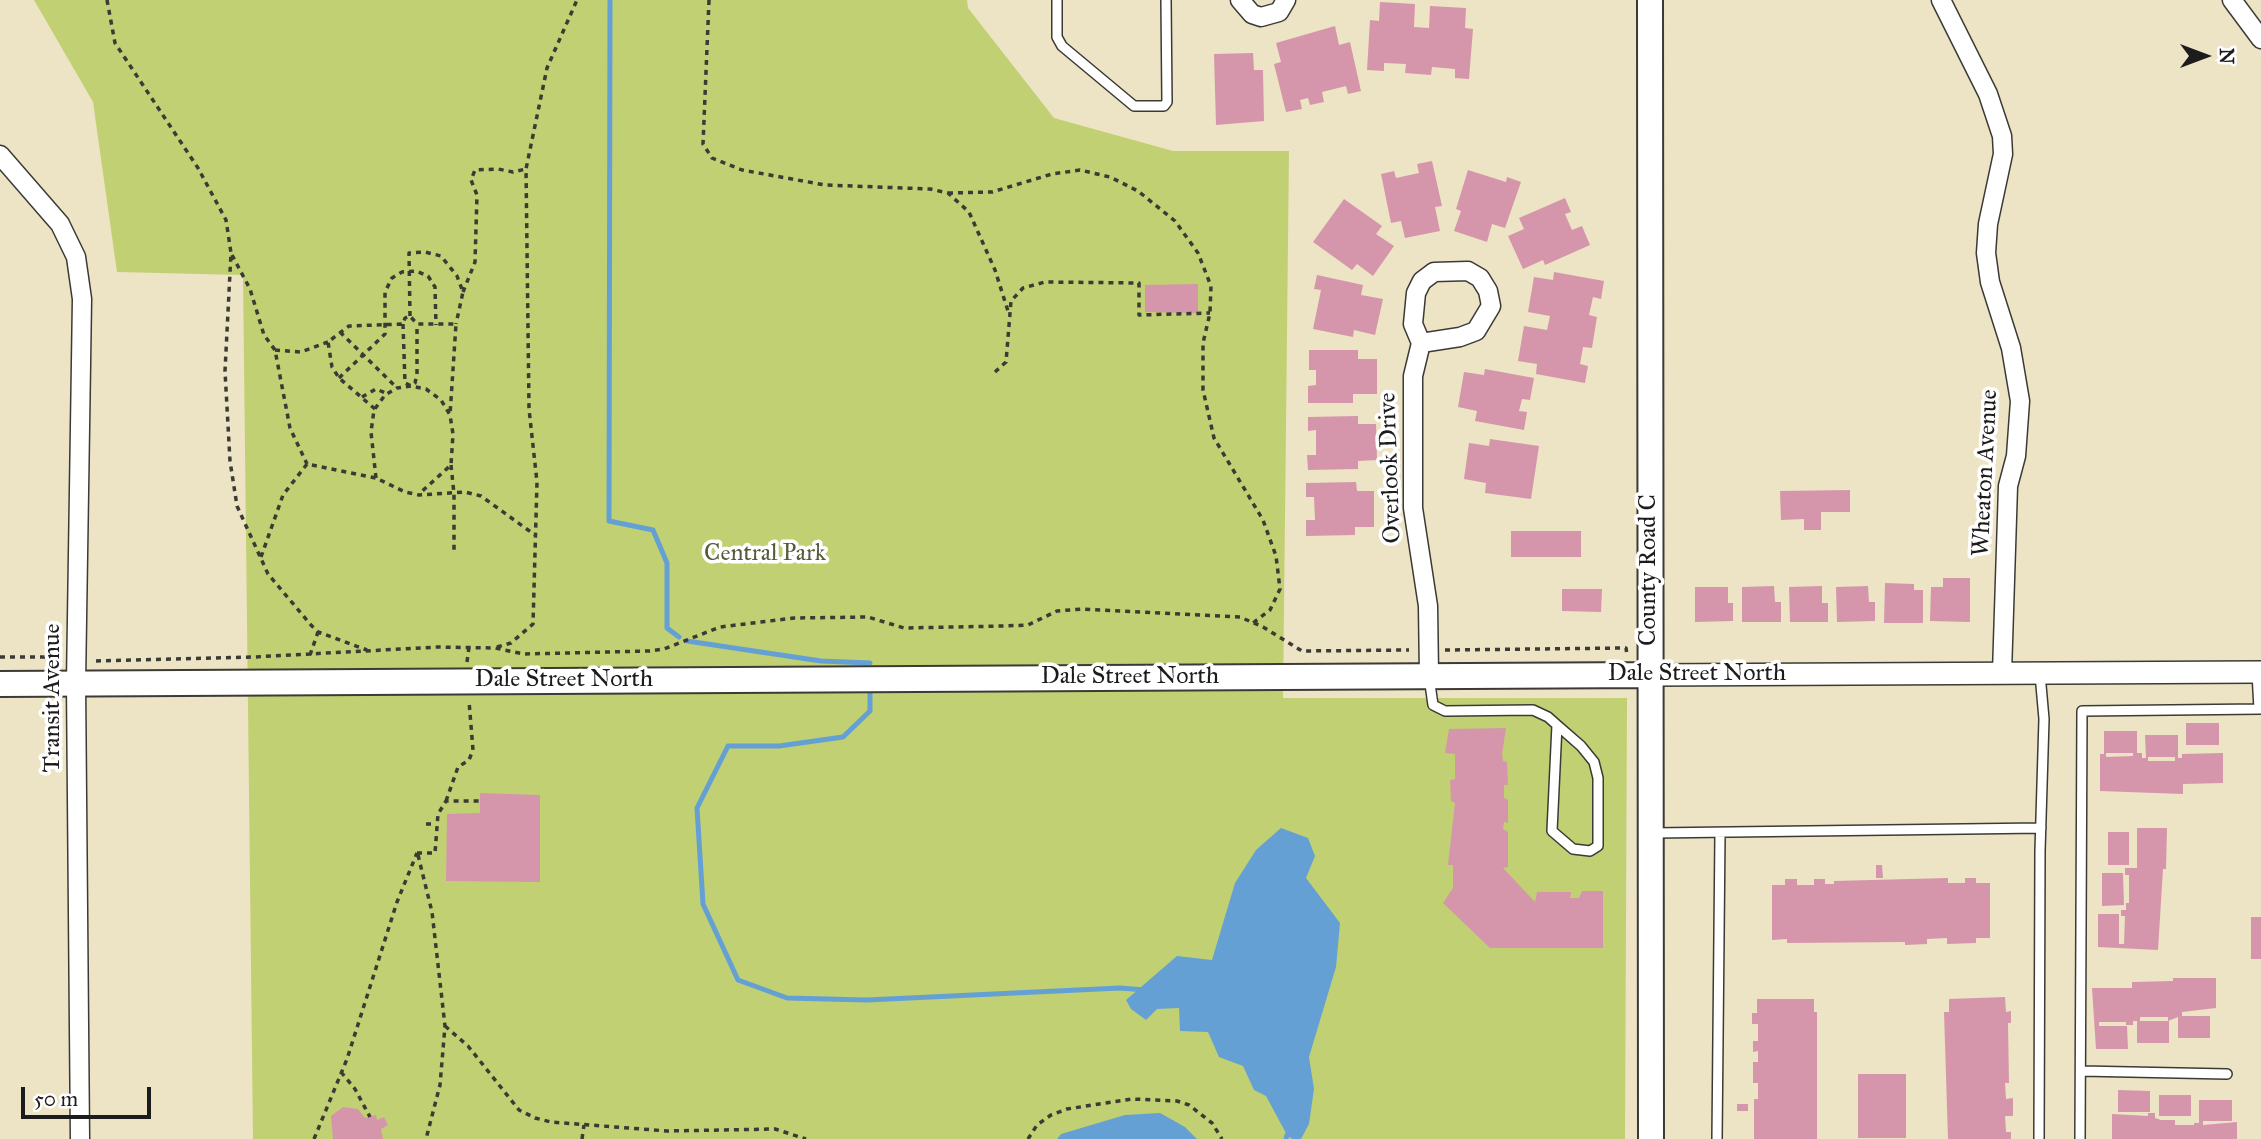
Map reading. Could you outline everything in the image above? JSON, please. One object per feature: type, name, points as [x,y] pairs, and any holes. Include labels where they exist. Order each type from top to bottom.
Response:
[{"type":"main road","name":"County Road C","points":[[1650,0],[1651,1139]]},
{"type":"main road","name":"Dale Street North","points":[[0,684],[1649,675]]},
{"type":"street","points":[[1240,0],[1251,14],[1261,17],[1279,12],[1286,0]]},
{"type":"street","name":"Wheaton Avenue","points":[[1941,0],[1989,94],[2002,136],[2003,154],[1986,253],[1990,282],[2011,348],[2020,401],[2016,456],[2008,486],[2002,673]]},
{"type":"street","points":[[2232,0],[2261,39]]},
{"type":"street","name":"Transit Avenue","points":[[0,155],[60,224],[76,257],[82,299],[76,683],[80,1139]]},
{"type":"street","name":"Overlook Drive","points":[[1421,344],[1460,337],[1476,331],[1491,306],[1488,291],[1480,278],[1468,271],[1451,269],[1434,272],[1422,281],[1416,293],[1413,324],[1421,344],[1413,376],[1413,508],[1428,606],[1429,675]]},
{"type":"street","name":"Dale Street North","points":[[1649,675],[2259,672]]},
{"type":"lane","points":[[1057,0],[1057,37],[1062,46],[1134,106],[1164,106],[1167,102],[1166,0]]},
{"type":"lane","points":[[2080,1139],[2082,711],[2260,709],[2259,672]]},
{"type":"lane","points":[[2039,1139],[2041,828],[2045,719],[2040,673]]},
{"type":"lane","points":[[1429,675],[1433,705],[1445,711],[1533,710],[1557,725],[1594,762],[1598,778],[1598,846],[1590,851],[1573,849],[1552,831],[1550,814],[1557,725]]},
{"type":"lane","points":[[1650,833],[2041,828]]},
{"type":"lane","points":[[1717,1139],[1720,832]]},
{"type":"lane","points":[[2081,1071],[2227,1074]]},
{"type":"path","points":[[107,0],[115,43],[141,86],[198,167],[226,220],[231,253],[225,370],[230,461],[237,506],[260,559],[285,595],[318,632],[368,650]]},
{"type":"path","points":[[495,648],[511,643],[533,624],[537,482],[529,409],[526,169],[547,68],[577,0]]},
{"type":"path","points":[[709,0],[703,144],[712,158],[743,170],[825,186],[930,189],[948,192],[992,192],[1052,174],[1080,170],[1110,177],[1138,191],[1175,221],[1198,253],[1211,286],[1210,313],[1203,343],[1203,390],[1214,438],[1263,520],[1276,556],[1280,589],[1270,610],[1253,623]]},
{"type":"path","points":[[454,552],[450,415],[456,324],[463,292],[475,262],[477,195],[471,180],[475,170],[498,169],[513,172],[526,169]]},
{"type":"path","points":[[948,192],[969,212],[995,270],[1008,312]]},
{"type":"path","points":[[376,478],[371,432],[375,409],[397,388],[415,383],[417,374],[417,324],[410,316],[409,253],[425,252],[441,256],[449,263],[463,292]]},
{"type":"path","points":[[231,253],[250,289],[264,335],[275,350],[290,428],[307,464]]},
{"type":"path","points":[[339,378],[385,334],[385,292],[392,278],[410,272],[428,276],[435,288],[436,324]]},
{"type":"path","points":[[995,372],[1006,362],[1008,312],[1012,301],[1023,288],[1045,282],[1139,283],[1139,314],[1210,313]]},
{"type":"path","points":[[410,316],[405,318],[403,324],[405,383],[426,389],[441,400],[450,415]]},
{"type":"path","points":[[275,350],[301,352],[328,342],[349,326],[403,324]]},
{"type":"path","points":[[417,324],[456,324]]},
{"type":"path","points":[[340,332],[397,388]]},
{"type":"path","points":[[328,342],[332,367],[339,378],[375,409]]},
{"type":"path","points":[[362,397],[376,389],[388,394]]},
{"type":"path","points":[[260,559],[283,495],[307,464]]},
{"type":"path","points":[[307,464],[376,478],[405,492],[419,495],[481,496],[535,535]]},
{"type":"path","points":[[419,495],[450,465]]},
{"type":"path","points":[[97,661],[470,647],[495,648],[524,654],[650,651],[664,649],[720,627],[794,618],[868,617],[904,628],[1028,625],[1057,611],[1082,609],[1196,612],[1240,617],[1302,651],[1409,650]]},
{"type":"path","points":[[310,655],[318,632]]},
{"type":"path","points":[[466,667],[470,647]]},
{"type":"path","points":[[0,657],[63,657]]},
{"type":"path","points":[[418,853],[435,853],[436,824],[458,767],[470,760],[473,750],[471,713],[466,691]]},
{"type":"path","points":[[446,801],[479,801]]},
{"type":"path","points":[[426,824],[436,824]]},
{"type":"path","points":[[418,853],[432,912],[445,1026],[440,1085],[426,1139]]},
{"type":"path","points":[[314,1139],[341,1072],[397,902],[418,853]]},
{"type":"path","points":[[445,1026],[468,1046],[519,1110],[551,1122],[667,1131],[775,1129],[806,1139]]},
{"type":"path","points":[[341,1072],[355,1088],[370,1117]]},
{"type":"path","points":[[1028,1139],[1037,1125],[1051,1115],[1068,1109],[1122,1100],[1154,1099],[1189,1105],[1212,1123],[1222,1139]]},
{"type":"path","points":[[582,1139],[584,1125]]},
{"type":"green space","name":"Central Park","points":[[34,0],[967,0],[968,8],[1054,118],[1173,151],[1289,151],[1283,698],[1627,698],[1625,1139],[253,1139],[243,275],[117,272],[93,102]]},
{"type":"water","points":[[1281,828],[1308,838],[1315,856],[1306,878],[1340,923],[1336,967],[1309,1057],[1314,1089],[1309,1124],[1301,1139],[1292,1139],[1287,1135],[1266,1096],[1254,1090],[1243,1066],[1219,1057],[1208,1032],[1180,1031],[1179,1008],[1157,1009],[1146,1020],[1131,1009],[1126,1000],[1177,956],[1212,960],[1235,883],[1256,850]]},
{"type":"water","points":[[1160,1113],[1185,1127],[1197,1139],[1057,1139],[1061,1134],[1125,1115]]},
{"type":"building","points":[[1380,2],[1415,4],[1414,27],[1429,28],[1430,6],[1466,8],[1465,28],[1473,29],[1469,79],[1455,78],[1455,69],[1432,67],[1431,75],[1405,73],[1406,64],[1384,63],[1384,71],[1367,70],[1370,20],[1379,21]]},
{"type":"building","points":[[1335,26],[1339,45],[1350,42],[1361,91],[1348,94],[1346,86],[1322,92],[1324,102],[1310,105],[1308,98],[1300,100],[1302,109],[1286,112],[1274,64],[1281,62],[1276,43]]},
{"type":"building","points":[[1253,53],[1254,70],[1263,70],[1264,121],[1216,125],[1214,54]]},
{"type":"building","points":[[1432,161],[1442,206],[1435,207],[1440,231],[1405,238],[1401,221],[1391,223],[1381,174],[1394,171],[1396,178],[1419,173],[1417,164]]},
{"type":"building","points":[[1468,170],[1506,182],[1507,177],[1521,182],[1505,228],[1492,224],[1487,242],[1454,231],[1461,211],[1456,209]]},
{"type":"building","points":[[1565,198],[1571,212],[1565,214],[1572,230],[1582,226],[1590,245],[1545,265],[1543,260],[1523,269],[1508,236],[1524,229],[1519,218]]},
{"type":"building","points":[[1344,199],[1382,226],[1376,234],[1394,246],[1373,276],[1357,264],[1352,270],[1313,242]]},
{"type":"building","points":[[1554,272],[1604,281],[1601,299],[1593,297],[1589,315],[1597,317],[1592,348],[1583,347],[1580,364],[1588,366],[1585,383],[1536,374],[1537,364],[1518,361],[1524,326],[1547,330],[1550,316],[1528,312],[1534,277],[1553,280]]},
{"type":"building","points":[[1317,275],[1363,285],[1361,295],[1383,299],[1375,335],[1354,330],[1353,337],[1313,329],[1321,290],[1314,289]]},
{"type":"building","points":[[1198,284],[1198,313],[1145,312],[1145,285]]},
{"type":"building","points":[[1309,350],[1358,350],[1358,359],[1377,359],[1377,394],[1353,394],[1353,403],[1308,403],[1308,386],[1316,385],[1316,370],[1309,370]]},
{"type":"building","points":[[1485,369],[1534,378],[1530,400],[1522,399],[1519,411],[1527,412],[1524,430],[1475,421],[1477,411],[1458,407],[1464,372],[1484,375]]},
{"type":"building","points":[[1358,416],[1358,424],[1376,424],[1377,460],[1358,461],[1358,469],[1308,470],[1307,455],[1316,455],[1316,430],[1308,431],[1308,417]]},
{"type":"building","points":[[1490,439],[1539,446],[1531,499],[1485,493],[1486,483],[1464,479],[1469,443],[1489,446]]},
{"type":"building","points":[[1356,482],[1357,491],[1374,491],[1374,527],[1355,527],[1355,535],[1306,536],[1306,520],[1315,520],[1314,497],[1306,497],[1306,483]]},
{"type":"building","points":[[1850,490],[1850,512],[1821,512],[1821,530],[1804,530],[1804,519],[1781,520],[1780,491]]},
{"type":"building","points":[[1511,531],[1581,531],[1581,557],[1511,557]]},
{"type":"building","points":[[1943,578],[1970,578],[1970,622],[1930,621],[1931,587],[1943,587]]},
{"type":"building","points":[[1885,583],[1914,584],[1914,590],[1923,590],[1923,623],[1884,623]]},
{"type":"building","points":[[1774,586],[1775,602],[1781,602],[1781,622],[1742,622],[1742,587]]},
{"type":"building","points":[[1822,586],[1822,603],[1828,603],[1828,622],[1790,622],[1789,587]]},
{"type":"building","points":[[1868,586],[1869,602],[1875,602],[1875,621],[1837,622],[1836,587]]},
{"type":"building","points":[[1695,587],[1728,587],[1728,603],[1733,603],[1733,621],[1695,622]]},
{"type":"building","points":[[1562,589],[1602,589],[1601,612],[1562,611]]},
{"type":"building","points":[[2186,723],[2219,723],[2219,745],[2186,745]]},
{"type":"building","points":[[1506,728],[1502,754],[1503,761],[1507,762],[1508,785],[1504,785],[1504,798],[1508,800],[1508,823],[1504,822],[1503,829],[1508,832],[1508,867],[1503,868],[1535,902],[1537,892],[1571,892],[1570,898],[1579,898],[1582,891],[1603,891],[1603,948],[1490,948],[1443,903],[1453,888],[1453,865],[1448,865],[1455,803],[1451,801],[1450,780],[1455,779],[1455,754],[1445,753],[1449,729]]},
{"type":"building","points":[[2104,731],[2137,731],[2137,753],[2142,753],[2142,758],[2146,758],[2145,735],[2178,735],[2178,758],[2182,758],[2182,754],[2223,753],[2223,783],[2183,784],[2183,794],[2100,791],[2100,754],[2104,754]],"holes":[[[2106,753],[2133,753],[2133,756],[2106,757]],[[2148,757],[2175,757],[2175,761],[2148,761]]]},
{"type":"building","points":[[480,793],[540,795],[540,882],[446,881],[447,814],[480,813]]},
{"type":"building","points":[[2137,828],[2167,828],[2158,950],[2098,947],[2098,914],[2119,914],[2119,944],[2124,944],[2125,916],[2121,916],[2121,910],[2126,910],[2126,903],[2129,903],[2129,875],[2125,875],[2125,868],[2137,868]]},
{"type":"building","points":[[2108,832],[2129,832],[2129,865],[2108,865]]},
{"type":"building","points":[[1876,865],[1882,865],[1883,878],[1876,878]]},
{"type":"building","points":[[2102,873],[2123,873],[2124,905],[2102,906]]},
{"type":"building","points":[[1948,878],[1948,883],[1965,883],[1965,878],[1976,878],[1976,883],[1990,883],[1990,938],[1976,938],[1976,943],[1947,944],[1947,938],[1927,939],[1927,944],[1905,945],[1905,942],[1787,943],[1787,939],[1772,940],[1772,885],[1785,885],[1785,879],[1797,879],[1797,885],[1814,885],[1814,879],[1825,879],[1825,884],[1834,884],[1834,881]]},
{"type":"building","points":[[2251,917],[2261,917],[2261,959],[2251,959]]},
{"type":"building","points":[[2173,978],[2216,978],[2216,1008],[2182,1012],[2182,1016],[2210,1016],[2210,1038],[2178,1038],[2178,1017],[2168,1021],[2169,1043],[2137,1043],[2137,1021],[2133,1021],[2133,1025],[2126,1025],[2126,1022],[2099,1022],[2099,1026],[2127,1026],[2128,1049],[2096,1049],[2092,988],[2132,988],[2132,982],[2173,981]],"holes":[[[2140,1017],[2168,1017],[2168,1021],[2140,1021]]]},
{"type":"building","points":[[2005,997],[2006,1012],[2011,1011],[2011,1023],[2008,1023],[2009,1083],[2005,1083],[2006,1099],[2013,1098],[2013,1116],[2005,1116],[2006,1132],[2011,1132],[2011,1139],[1948,1139],[1944,1012],[1949,1012],[1949,999]]},
{"type":"building","points":[[1757,999],[1814,999],[1814,1012],[1817,1012],[1817,1139],[1754,1139],[1754,1099],[1758,1099],[1758,1083],[1753,1083],[1753,1062],[1758,1062],[1758,1051],[1753,1052],[1753,1041],[1758,1041],[1758,1024],[1752,1024],[1752,1013],[1757,1013]]},
{"type":"building","points":[[1858,1074],[1906,1074],[1906,1138],[1858,1138]]},
{"type":"building","points":[[2118,1090],[2150,1091],[2150,1112],[2118,1112]]},
{"type":"building","points":[[2159,1095],[2191,1095],[2191,1116],[2159,1116]]},
{"type":"building","points":[[2199,1100],[2232,1100],[2232,1121],[2203,1121],[2203,1125],[2237,1122],[2237,1139],[2112,1139],[2112,1114],[2148,1116],[2148,1113],[2155,1113],[2155,1118],[2175,1120],[2175,1125],[2194,1125],[2199,1123]]},
{"type":"building","points":[[1737,1104],[1748,1104],[1748,1111],[1737,1111]]},
{"type":"building","points":[[343,1107],[358,1109],[365,1118],[376,1115],[377,1120],[384,1117],[388,1125],[381,1129],[383,1139],[333,1139],[331,1116]]},
{"type":"waterway","points":[[610,0],[609,521],[653,530],[667,563],[667,628],[679,637]]},
{"type":"waterway","points":[[687,641],[821,661],[870,663]]},
{"type":"waterway","points":[[870,694],[870,711],[843,737],[779,746],[728,746],[697,808],[703,904],[738,980],[787,998],[867,1000],[1120,988],[1145,990]]},
{"type":"waterway","points":[[1286,1139],[1287,1135]]}]
